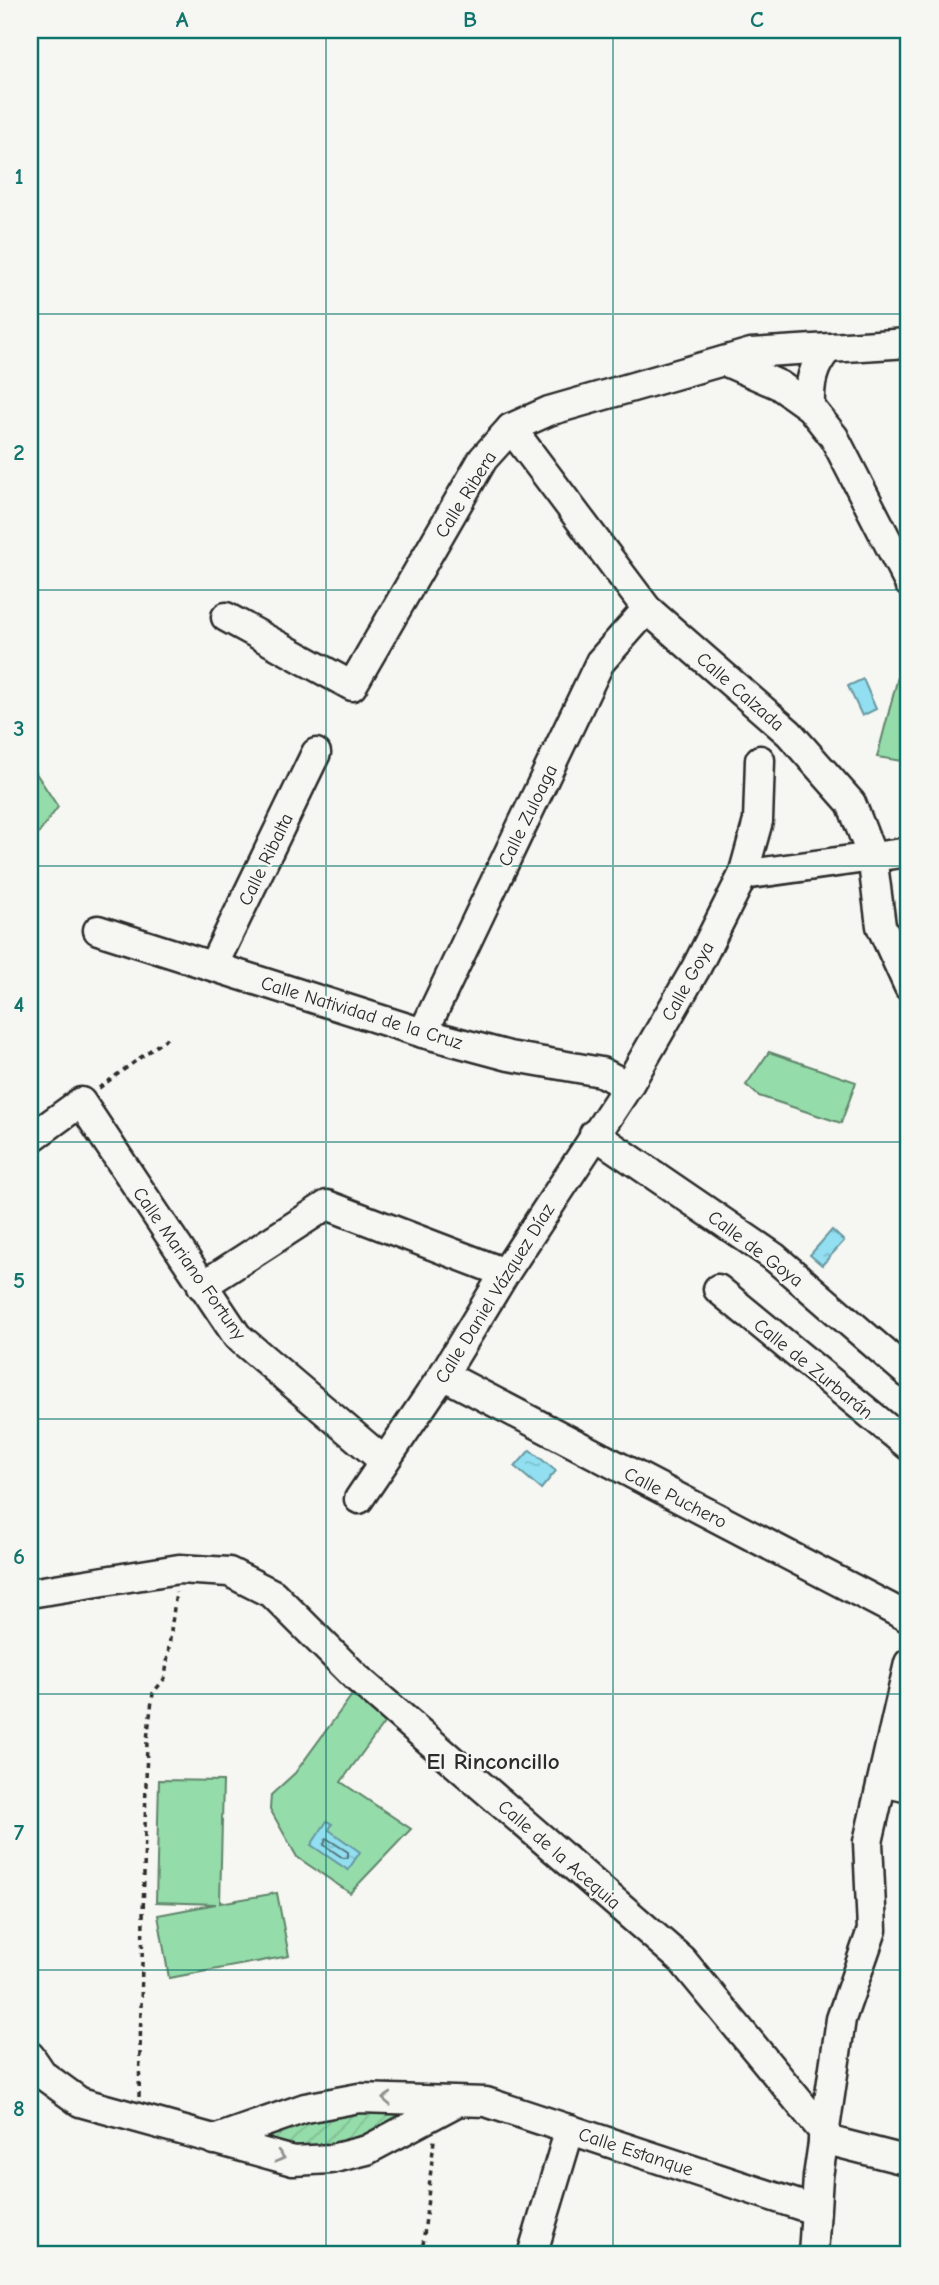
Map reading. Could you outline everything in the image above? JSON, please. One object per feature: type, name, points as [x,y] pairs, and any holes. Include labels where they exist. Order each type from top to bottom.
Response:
[{"type":"street","name":"Calle Ribera","points":[[226,617],[352,686],[483,459],[510,428],[549,411],[751,353],[909,343]]},
{"type":"street","points":[[810,407],[809,385],[821,356],[828,349]]},
{"type":"street","points":[[724,361],[779,386],[810,407],[834,437],[909,583]]},
{"type":"street","name":"Calle Calzada","points":[[510,428],[647,609],[789,733],[851,803],[872,856],[881,926],[909,987]]},
{"type":"street","name":"Calle Zuloaga","points":[[423,1032],[600,662],[647,609]]},
{"type":"street","name":"Calle Ribalta","points":[[213,966],[316,753]]},
{"type":"street","name":"Calle Goya","points":[[628,1086],[696,968],[743,875],[758,821],[760,760]]},
{"type":"street","points":[[743,875],[909,852]]},
{"type":"street","name":"Calle Natividad de la Cruz","points":[[98,930],[423,1032],[509,1056],[601,1072],[628,1086]]},
{"type":"street","name":"Calle Daniel Vázquez Díaz","points":[[359,1499],[443,1376],[505,1273],[628,1086]]},
{"type":"street","points":[[30,1139],[80,1101]]},
{"type":"street","name":"Calle Mariano Fortuny","points":[[80,1101],[237,1336],[384,1461]]},
{"type":"street","name":"Calle de Goya","points":[[594,1134],[774,1257],[909,1374]]},
{"type":"street","points":[[202,1286],[327,1206],[505,1273]]},
{"type":"street","name":"Calle de Zurbarán","points":[[718,1289],[909,1446]]},
{"type":"street","name":"Calle Puchero","points":[[443,1376],[909,1618]]},
{"type":"street","name":"Calle de la Acequia","points":[[30,1593],[179,1569],[229,1573],[273,1594],[357,1678],[682,1960],[824,2136]]},
{"type":"street","points":[[813,2255],[814,2210],[841,2019],[872,1930],[869,1842],[896,1785],[909,1663]]},
{"type":"street","points":[[30,2056],[43,2076],[80,2102],[293,2161],[331,2159],[366,2150],[455,2102]]},
{"type":"street","name":"Calle Estanque","points":[[214,2140],[305,2108],[359,2098],[486,2102],[814,2210]]},
{"type":"street","points":[[532,2255],[570,2129]]},
{"type":"street","points":[[824,2136],[909,2161]]},
{"type":"path","points":[[80,1101],[166,1038]]},
{"type":"path","points":[[138,2120],[147,1739],[153,1693],[165,1678],[179,1569]]},
{"type":"path","points":[[422,2255],[435,2129]]},
{"type":"green space","points":[[903,658],[909,659],[909,762],[877,757]]},
{"type":"green space","points":[[30,764],[58,807],[30,845]]},
{"type":"green space","points":[[769,1052],[856,1082],[841,1123],[759,1096],[746,1085]]},
{"type":"green space","points":[[355,1691],[387,1719],[341,1782],[411,1829],[350,1893],[297,1857],[270,1809],[271,1795],[295,1773]]},
{"type":"green space","points":[[159,1780],[223,1781],[220,1903],[277,1893],[289,1956],[169,1978],[158,1915],[216,1904],[156,1902]]},
{"type":"green space","points":[[351,2107],[411,2111],[374,2131],[338,2143],[281,2145],[259,2142],[256,2133]]},
{"type":"water","points":[[863,679],[876,709],[862,716],[848,686]]},
{"type":"water","points":[[832,1230],[844,1241],[822,1265],[810,1255]]},
{"type":"water","points":[[530,1450],[556,1471],[541,1489],[515,1467]]},
{"type":"water","points":[[327,1821],[332,1824],[329,1830],[360,1852],[348,1870],[311,1845]]},
{"type":"district","name":"El Rinconcillo","points":[[493,1761]]}]
